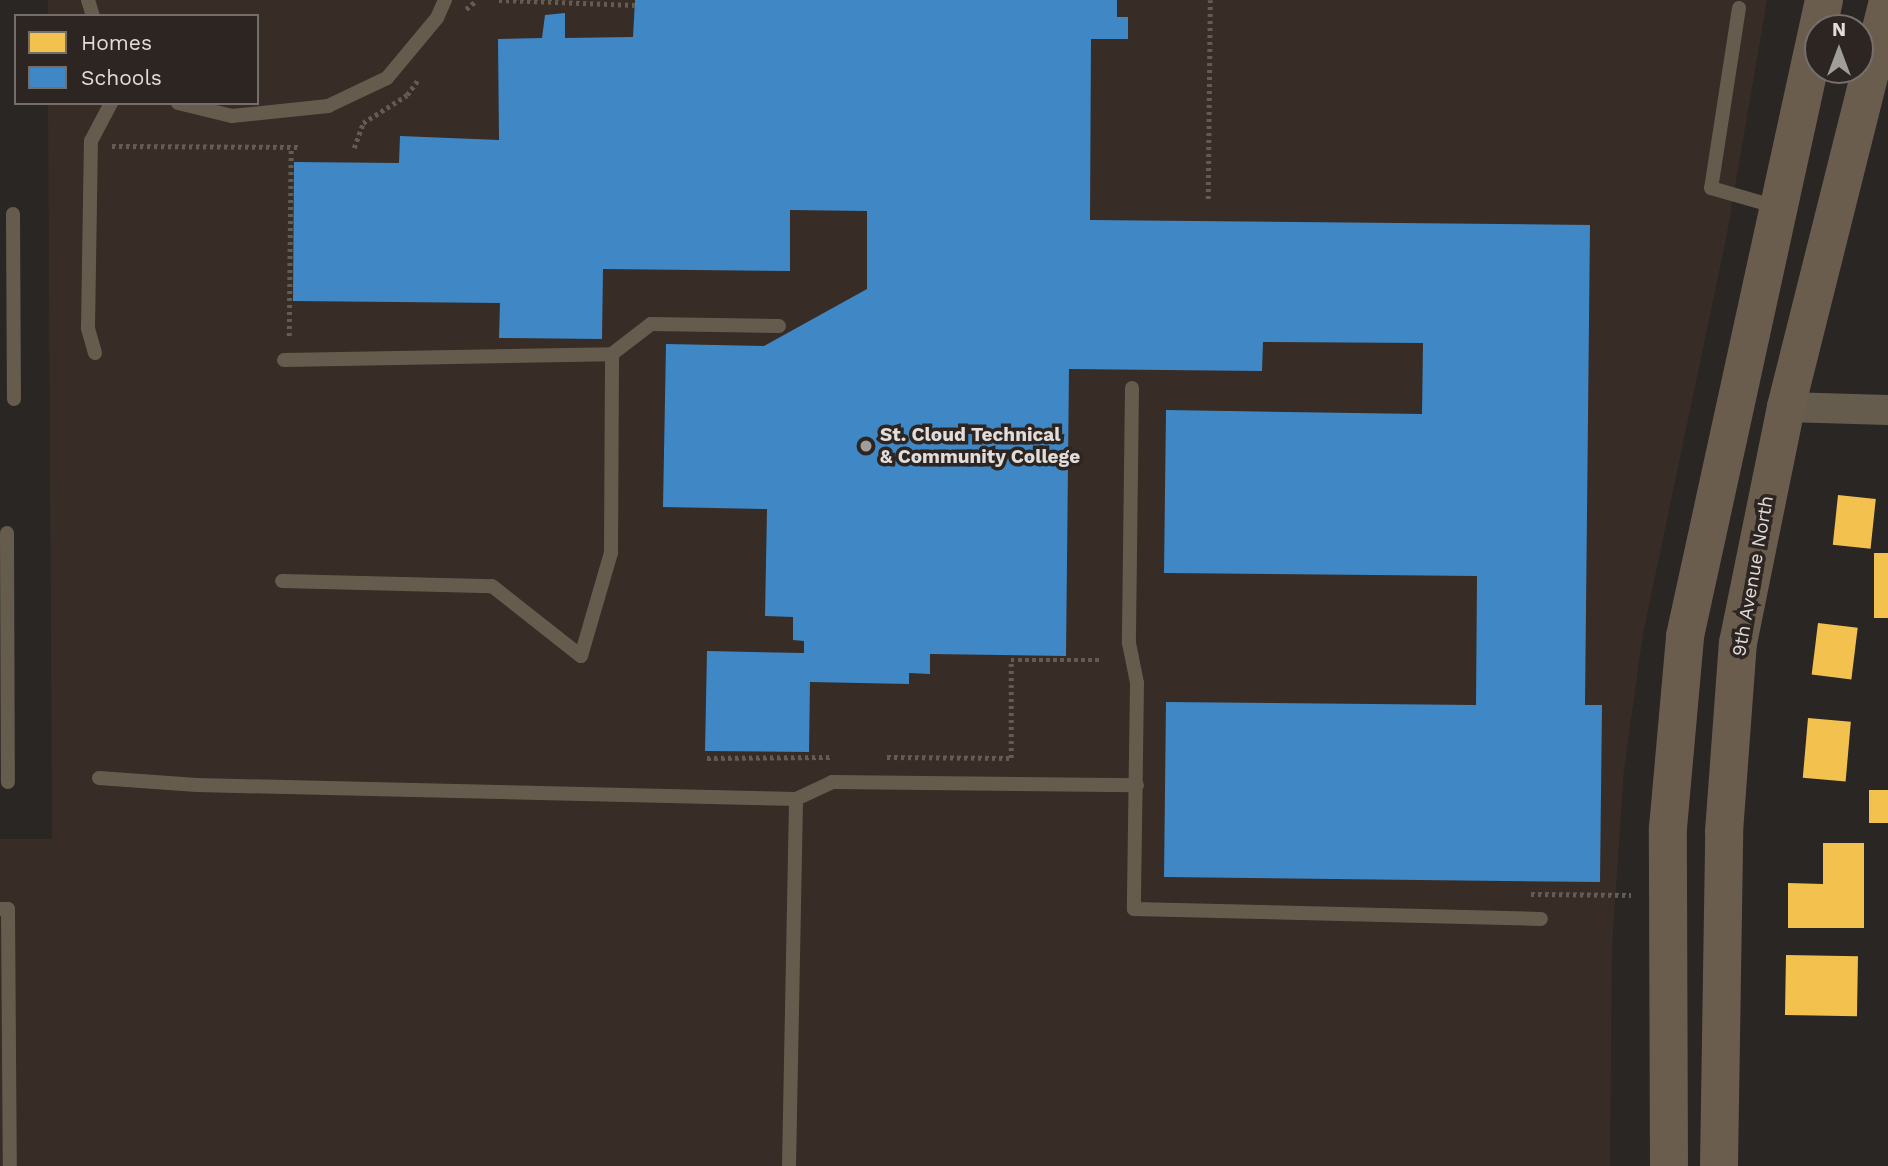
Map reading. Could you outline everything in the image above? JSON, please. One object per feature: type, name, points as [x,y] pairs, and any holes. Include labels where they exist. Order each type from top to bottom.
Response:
[{"type":"main road","points":[[1669,1166],[1668,828],[1685,636],[1824,0]]},
{"type":"main road","name":"9th Avenue North","points":[[1719,1166],[1724,832],[1738,643],[1786,407],[1887,7]]},
{"type":"street","points":[[1786,407],[1888,410]]},
{"type":"lane","points":[[186,105],[232,116],[328,106],[387,78],[437,18],[445,0]]},
{"type":"lane","points":[[1739,8],[1711,188],[1778,208]]},
{"type":"lane","points":[[95,353],[88,328],[91,141],[110,105]]},
{"type":"lane","points":[[13,214],[14,399]]},
{"type":"lane","points":[[284,360],[612,354],[651,324],[779,326]]},
{"type":"lane","points":[[282,581],[492,586],[581,656],[611,553],[612,354]]},
{"type":"lane","points":[[1132,388],[1129,643],[1137,683],[1134,909],[1541,919]]},
{"type":"lane","points":[[7,533],[4,571],[8,782]]},
{"type":"lane","points":[[99,778],[197,785],[796,799],[832,782],[1137,785]]},
{"type":"lane","points":[[789,1166],[796,799]]},
{"type":"lane","points":[[0,909],[8,909],[10,1166]]},
{"type":"path","points":[[499,0],[635,5]]},
{"type":"path","points":[[1208,199],[1210,0]]},
{"type":"path","points":[[107,146],[300,147]]},
{"type":"path","points":[[289,337],[291,149]]},
{"type":"path","points":[[878,757],[1011,758],[1012,660],[1102,660]]},
{"type":"path","points":[[707,758],[768,762],[839,757]]},
{"type":"shaded area","name":"St. Cloud Technical & Community College","points":[[48,0],[1767,0],[1726,239],[1643,634],[1624,770],[1612,946],[1610,1166],[0,1166],[0,839],[52,839],[48,105],[259,105],[259,14],[48,14]]},
{"type":"building: Homes","points":[[1838,495],[1876,499],[1871,549],[1833,545]]},
{"type":"building: Homes","points":[[1874,553],[1888,553],[1888,618],[1874,618]]},
{"type":"building: Homes","points":[[1818,623],[1858,628],[1851,679],[1812,675]]},
{"type":"building: Homes","points":[[1808,718],[1851,722],[1846,782],[1803,778]]},
{"type":"building: Homes","points":[[1869,790],[1888,790],[1888,823],[1869,823]]},
{"type":"building: Homes","points":[[1823,843],[1864,843],[1864,928],[1788,928],[1788,883],[1823,884]]},
{"type":"building: Homes","points":[[1786,955],[1858,956],[1857,1016],[1785,1015]]},
{"type":"building: Schools","name":"St. Cloud Technical & Community College","points":[[635,0],[1117,0],[1117,17],[1128,17],[1128,39],[1091,39],[1090,220],[1590,225],[1585,705],[1602,705],[1600,882],[1164,877],[1166,702],[1476,705],[1477,576],[1164,573],[1166,410],[1422,414],[1423,343],[1263,342],[1262,371],[1069,369],[1066,656],[930,654],[930,674],[909,673],[909,684],[810,682],[809,752],[705,751],[707,651],[804,653],[804,641],[793,640],[793,617],[765,616],[767,509],[663,507],[666,344],[764,346],[867,289],[867,211],[790,210],[790,271],[603,269],[602,339],[499,338],[500,303],[293,301],[294,162],[399,163],[400,136],[499,140],[498,39],[542,38],[545,15],[565,13],[565,38],[633,37]]},
{"type":"place","name":"St. Cloud Technical & Community College","points":[[866,446]]}]
